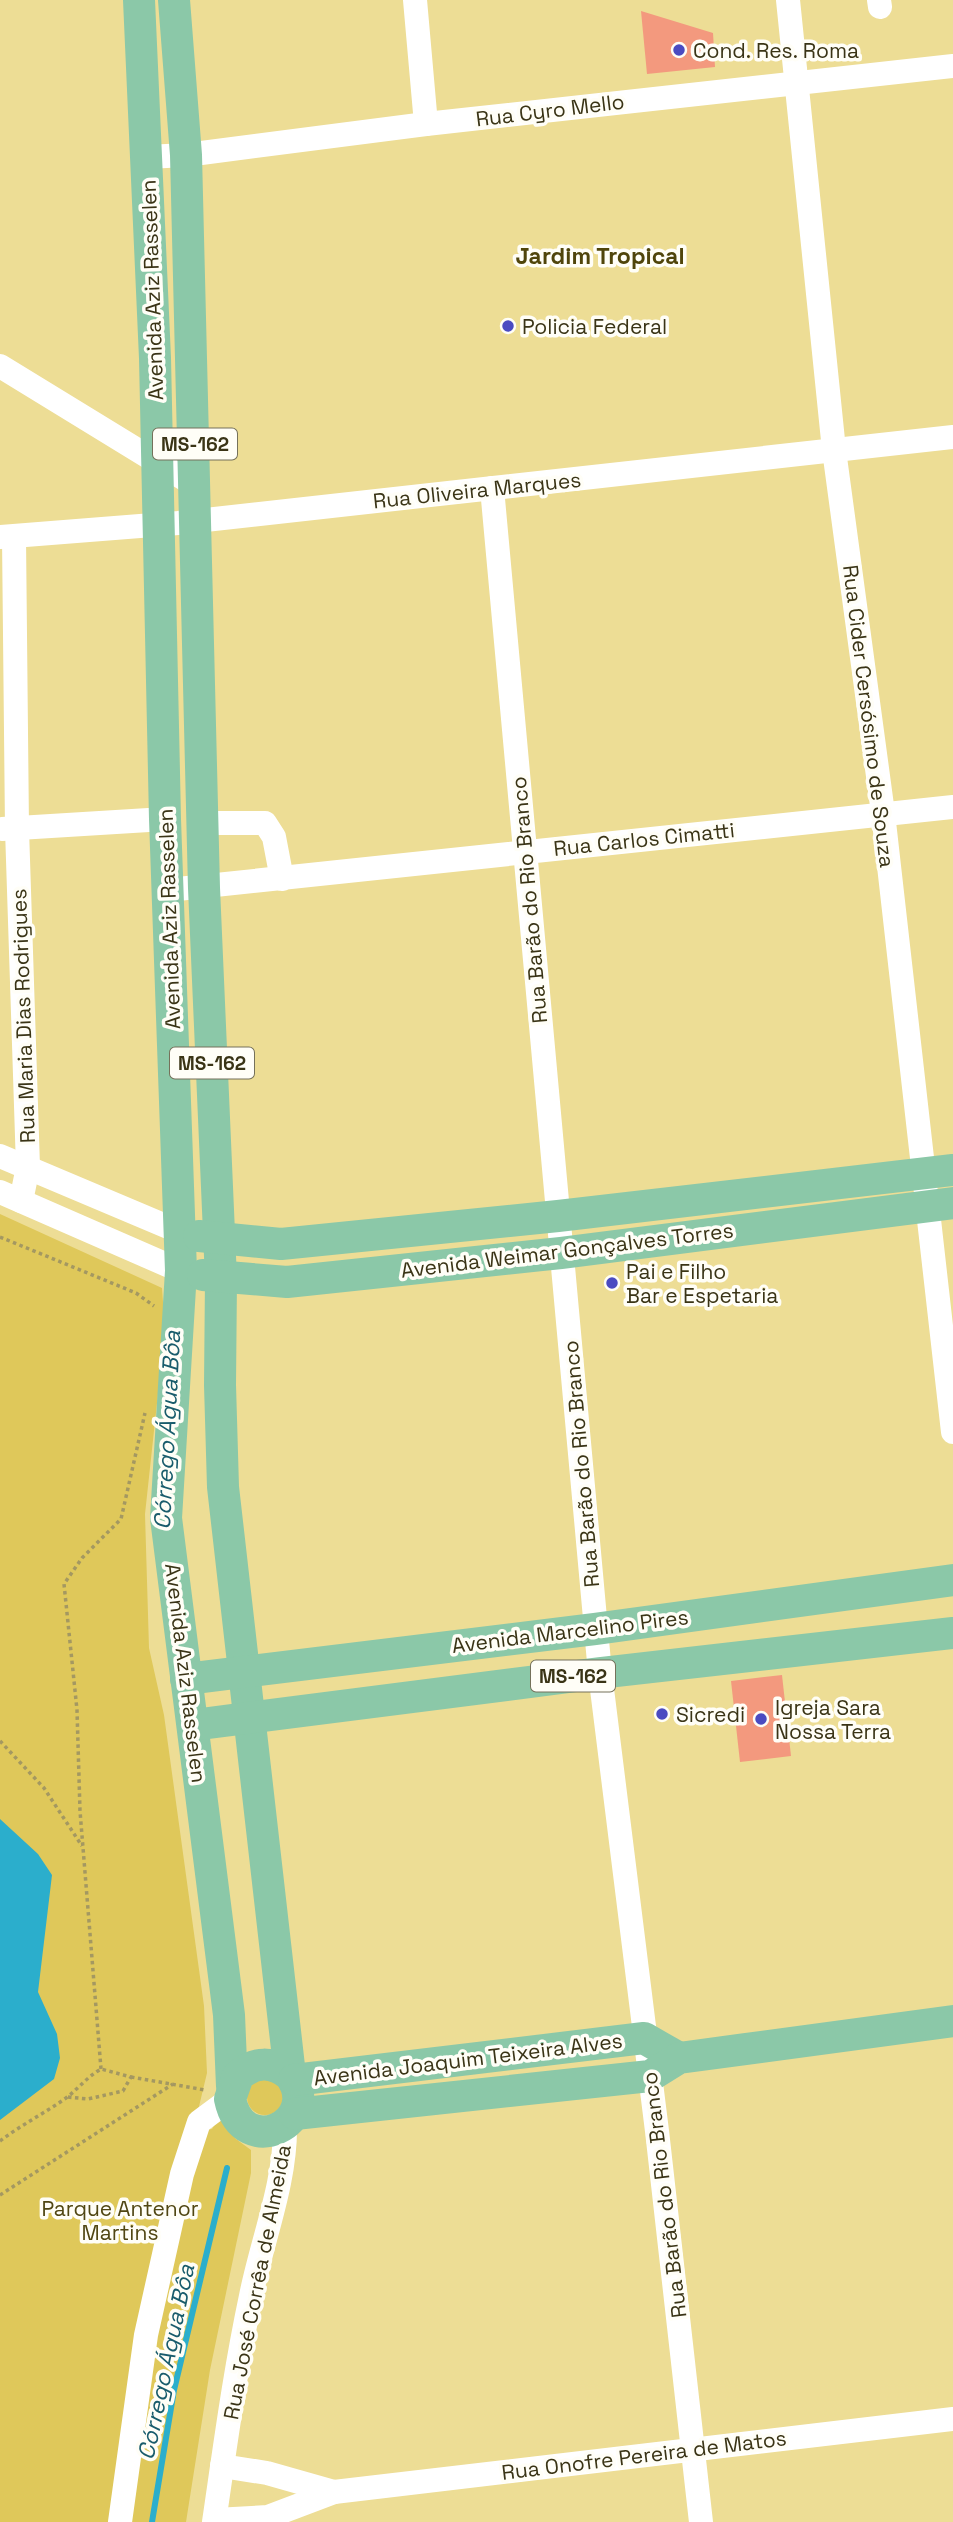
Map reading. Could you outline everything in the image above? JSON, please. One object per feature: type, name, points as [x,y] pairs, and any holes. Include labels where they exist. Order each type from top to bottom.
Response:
[{"type":"main road","name":"Avenida Aziz Rasselen","points":[[139,0],[148,157],[157,463],[177,522],[203,823],[220,1240],[223,1487],[292,2078],[299,2097],[290,2119],[262,2132],[250,2129],[239,2121],[231,2093],[229,2015],[166,1518],[181,1271],[165,819],[177,522],[196,485],[186,155],[174,0]]},
{"type":"main road","name":"Avenida Weimar Gonçalves Torres","points":[[180,1232],[220,1240],[281,1244],[558,1216],[938,1172]]},
{"type":"main road","name":"Avenida Weimar Gonçalves Torres","points":[[181,1271],[221,1279],[287,1282],[561,1253],[940,1205]]},
{"type":"main road","name":"Avenida Marcelino Pires","points":[[186,1679],[596,1629],[953,1580]]},
{"type":"main road","name":"MS-162","points":[[193,1725],[600,1673],[953,1633]]},
{"type":"main road","points":[[290,2119],[650,2076],[679,2058],[953,2021]]},
{"type":"main road","name":"Avenida Joaquim Teixeira Alves","points":[[292,2078],[644,2038],[679,2058]]},
{"type":"main road","points":[[604,2043],[609,2079]]},
{"type":"main road","points":[[231,2093],[247,2068],[258,2064],[281,2068],[292,2078]]},
{"type":"street","points":[[415,0],[426,124]]},
{"type":"street","name":"Rua Cider Cersósimo de Souza","points":[[788,0],[834,450],[883,813],[938,1172],[953,1432]]},
{"type":"street","name":"Rua Cyro Mello","points":[[148,157],[186,155],[796,81],[953,66]]},
{"type":"street","points":[[0,366],[196,485]]},
{"type":"street","name":"Rua Oliveira Marques","points":[[7,537],[177,522],[953,437]]},
{"type":"street","name":"Rua Barão do Rio Branco","points":[[492,488],[600,1673],[701,2522]]},
{"type":"street","name":"Rua Maria Dias Rodrigues","points":[[7,537],[8,829],[28,1167],[11,1196]]},
{"type":"street","name":"Rua Carlos Cimatti","points":[[168,890],[953,807]]},
{"type":"street","points":[[8,829],[165,819]]},
{"type":"street","points":[[203,823],[265,823],[274,837],[282,879]]},
{"type":"street","points":[[0,1156],[180,1232]]},
{"type":"street","points":[[11,1196],[181,1271]]},
{"type":"street","points":[[120,2522],[146,2335],[181,2174],[200,2122],[231,2093]]},
{"type":"street","name":"Rua José Corrêa de Almeida","points":[[214,2521],[251,2295],[282,2170],[290,2119]]},
{"type":"street","name":"Rua Onofre Pereira de Matos","points":[[214,2521],[268,2516],[334,2492],[953,2419]]},
{"type":"street","name":"Rua Onofre Pereira de Matos","points":[[222,2466],[267,2473],[334,2492]]},
{"type":"street","points":[[267,2473],[268,2516]]},
{"type":"path","points":[[0,1237],[136,1293],[156,1309]]},
{"type":"path","points":[[101,2069],[83,1848],[77,1710],[64,1584],[82,1558],[121,1519],[139,1448],[145,1408]]},
{"type":"path","points":[[0,1741],[44,1788],[83,1848]]},
{"type":"path","points":[[0,2141],[28,2120],[67,2097],[89,2076],[101,2069],[131,2077],[231,2093]]},
{"type":"path","points":[[67,2097],[109,2096],[123,2091],[131,2077]]},
{"type":"path","points":[[0,2194],[173,2084]]},
{"type":"green space","name":"Parque Antenor Martins","points":[[0,1214],[162,1288],[165,1329],[145,1514],[149,1648],[164,1715],[204,2006],[207,2073],[196,2119],[201,2131],[212,2129],[219,2118],[236,2139],[251,2150],[251,2173],[210,2370],[186,2522],[0,2522]]},
{"type":"green space","points":[[265,2079],[278,2084],[283,2097],[278,2110],[265,2115],[252,2110],[247,2097],[252,2084]]},
{"type":"water","points":[[0,1819],[38,1854],[52,1875],[38,1992],[57,2034],[60,2058],[54,2079],[0,2120]]},
{"type":"building","name":"Cond. Res. Roma","points":[[641,11],[713,33],[715,67],[647,74]]},
{"type":"building","name":"Igreja Sara Nossa Terra","points":[[782,1675],[791,1756],[740,1762],[731,1681]]},
{"type":"waterway","name":"Córrego Água Bôa","points":[[152,2522],[174,2390],[227,2168]]},
{"type":"place","name":"Cond. Res. Roma","points":[[679,50]]},
{"type":"place","name":"Policia Federal","points":[[508,326]]},
{"type":"place","name":"Pai e Filho Bar e Espetaria","points":[[612,1283]]},
{"type":"place","name":"Sicredi","points":[[662,1714]]},
{"type":"place","name":"Igreja Sara Nossa Terra","points":[[761,1719]]},
{"type":"district","name":"Jardim Tropical","points":[[600,256]]}]
